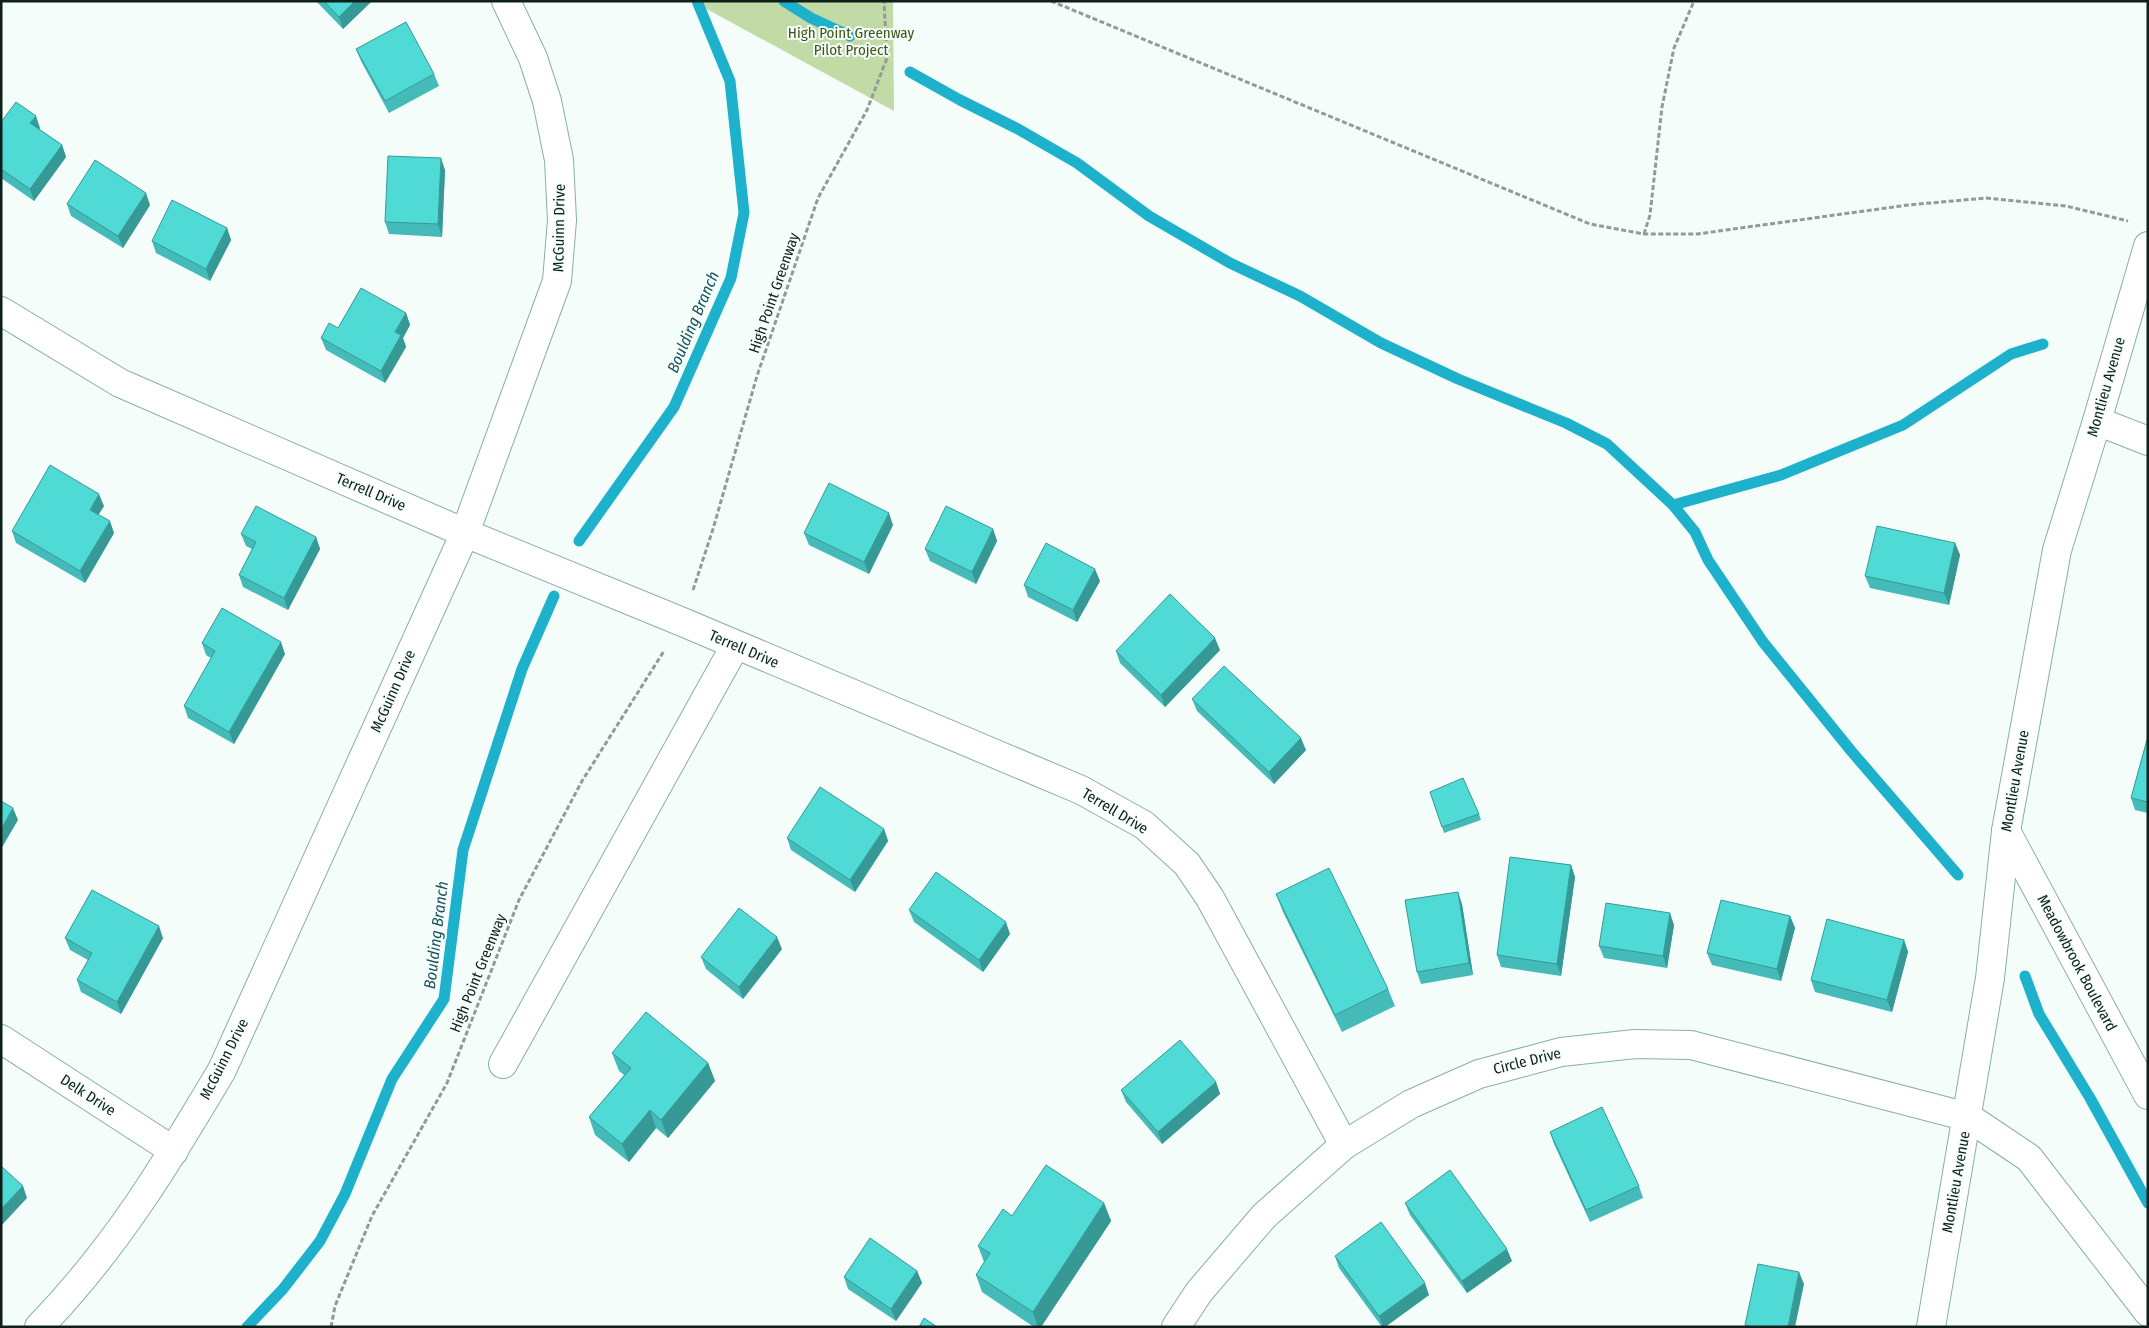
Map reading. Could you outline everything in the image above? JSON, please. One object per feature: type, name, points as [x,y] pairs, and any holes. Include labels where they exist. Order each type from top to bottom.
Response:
[{"type":"street","name":"McGuinn Drive","points":[[39,1327],[68,1297],[122,1230],[174,1151],[222,1070],[465,533],[557,281],[562,220],[559,160],[548,101],[533,58],[506,1]]},
{"type":"street","name":"Montlieu Avenue","points":[[1931,1327],[1968,1118],[1990,978],[2006,830],[2056,550],[2097,421],[2141,235]]},
{"type":"street","name":"Terrell Drive","points":[[1,311],[120,384],[465,533],[680,621],[734,646],[1081,790],[1144,825],[1187,864],[1210,898],[1344,1145]]},
{"type":"street","points":[[2097,421],[2148,441]]},
{"type":"street","points":[[503,1064],[734,646]]},
{"type":"street","name":"Meadowbrook Boulevard","points":[[2006,830],[2148,1095]]},
{"type":"street","name":"Delk Drive","points":[[1,1039],[174,1151]]},
{"type":"street","name":"Circle Drive","points":[[1176,1327],[1199,1292],[1264,1216],[1344,1145],[1411,1104],[1479,1074],[1561,1052],[1635,1044],[1691,1045],[1968,1118]]},
{"type":"street","points":[[1968,1118],[2029,1158],[2148,1312]]},
{"type":"path","name":"High Point Greenway","points":[[692,591],[713,529],[757,376],[818,198],[867,110],[887,58],[884,1]]},
{"type":"path","points":[[1051,1],[1590,224],[1644,234],[1697,234],[1908,205],[1986,198],[2066,206],[2126,220],[2141,235]]},
{"type":"path","points":[[1644,234],[1650,216],[1662,107],[1674,48],[1694,1]]},
{"type":"path","name":"High Point Greenway","points":[[331,1327],[335,1306],[372,1216],[447,1083],[519,900],[582,781],[655,668],[667,646]]},
{"type":"green space","name":"High Point Greenway Pilot Project","points":[[692,1],[893,1],[894,111]]},
{"type":"building","points":[[324,1],[355,1],[339,17]]},
{"type":"building","points":[[406,22],[434,74],[385,101],[356,49]]},
{"type":"building","points":[[16,102],[36,116],[30,123],[62,145],[30,189],[1,169],[1,122]]},
{"type":"building","points":[[388,156],[441,158],[438,224],[385,222]]},
{"type":"building","points":[[95,160],[146,193],[118,236],[67,204]]},
{"type":"building","points":[[172,200],[227,228],[206,269],[152,241]]},
{"type":"building","points":[[361,288],[406,313],[395,332],[401,335],[381,371],[321,338],[329,323],[338,328]]},
{"type":"building","points":[[50,465],[99,494],[90,510],[110,521],[80,571],[12,531]]},
{"type":"building","points":[[829,483],[889,513],[864,562],[804,533]]},
{"type":"building","points":[[256,506],[316,537],[284,598],[239,575],[256,542],[241,534]]},
{"type":"building","points":[[946,506],[993,529],[972,572],[925,549]]},
{"type":"building","points":[[1877,526],[1955,543],[1944,593],[1865,576]]},
{"type":"building","points":[[1046,543],[1095,569],[1073,610],[1024,585]]},
{"type":"building","points":[[1170,594],[1215,638],[1161,695],[1116,651]]},
{"type":"building","points":[[222,608],[281,642],[229,732],[184,706],[215,651],[202,643]]},
{"type":"building","points":[[1224,666],[1301,738],[1269,772],[1192,699]]},
{"type":"building","points":[[2148,736],[2148,802],[2131,798]]},
{"type":"building","points":[[1463,778],[1479,814],[1442,827],[1430,792]]},
{"type":"building","points":[[820,787],[884,829],[850,880],[787,838]]},
{"type":"building","points":[[1,801],[13,808],[1,829]]},
{"type":"building","points":[[1510,857],[1571,865],[1557,964],[1497,955]]},
{"type":"building","points":[[1329,868],[1388,989],[1335,1015],[1276,894]]},
{"type":"building","points":[[936,872],[1006,922],[979,960],[909,910]]},
{"type":"building","points":[[92,890],[159,926],[117,1002],[77,980],[92,953],[65,938]]},
{"type":"building","points":[[1458,892],[1469,963],[1417,972],[1405,900]]},
{"type":"building","points":[[1721,900],[1790,916],[1777,969],[1707,953]]},
{"type":"building","points":[[1606,903],[1670,913],[1663,956],[1599,946]]},
{"type":"building","points":[[739,908],[777,937],[739,987],[701,957]]},
{"type":"building","points":[[1827,919],[1904,940],[1887,1000],[1811,980]]},
{"type":"building","points":[[646,1012],[708,1063],[661,1120],[650,1110],[622,1144],[589,1117],[631,1068],[612,1053]]},
{"type":"building","points":[[1180,1040],[1216,1082],[1158,1132],[1121,1090]]},
{"type":"building","points":[[1602,1107],[1639,1186],[1586,1210],[1550,1132]]},
{"type":"building","points":[[1046,1165],[1104,1203],[1033,1312],[976,1275],[990,1253],[978,1246],[1003,1209],[1012,1216]]},
{"type":"building","points":[[1,1166],[23,1186],[1,1209]]},
{"type":"building","points":[[1450,1170],[1507,1249],[1462,1281],[1405,1203]]},
{"type":"building","points":[[1381,1222],[1425,1283],[1379,1316],[1335,1256]]},
{"type":"building","points":[[870,1238],[917,1271],[891,1309],[844,1277]]},
{"type":"building","points":[[1758,1264],[1799,1272],[1788,1327],[1752,1327],[1745,1325]]},
{"type":"building","points":[[924,1318],[937,1327],[919,1327]]},
{"type":"waterway","name":"Boulding Branch","points":[[579,541],[674,407],[731,278],[744,213],[730,81],[697,1]]},
{"type":"waterway","points":[[784,1],[811,18],[850,36]]},
{"type":"waterway","points":[[910,72],[1018,129],[1077,163],[1149,216],[1230,263],[1300,296],[1381,343],[1458,379],[1566,423],[1607,444],[1673,505],[1695,532],[1708,560],[1763,642],[1852,752],[1958,875]]},
{"type":"waterway","points":[[1673,505],[1781,475],[1903,425],[2011,354],[2043,344]]},
{"type":"waterway","name":"Boulding Branch","points":[[247,1327],[283,1289],[320,1241],[345,1194],[392,1079],[444,999],[463,850],[522,669],[554,596]]},
{"type":"waterway","points":[[2025,976],[2039,1014],[2090,1098],[2148,1203]]}]
